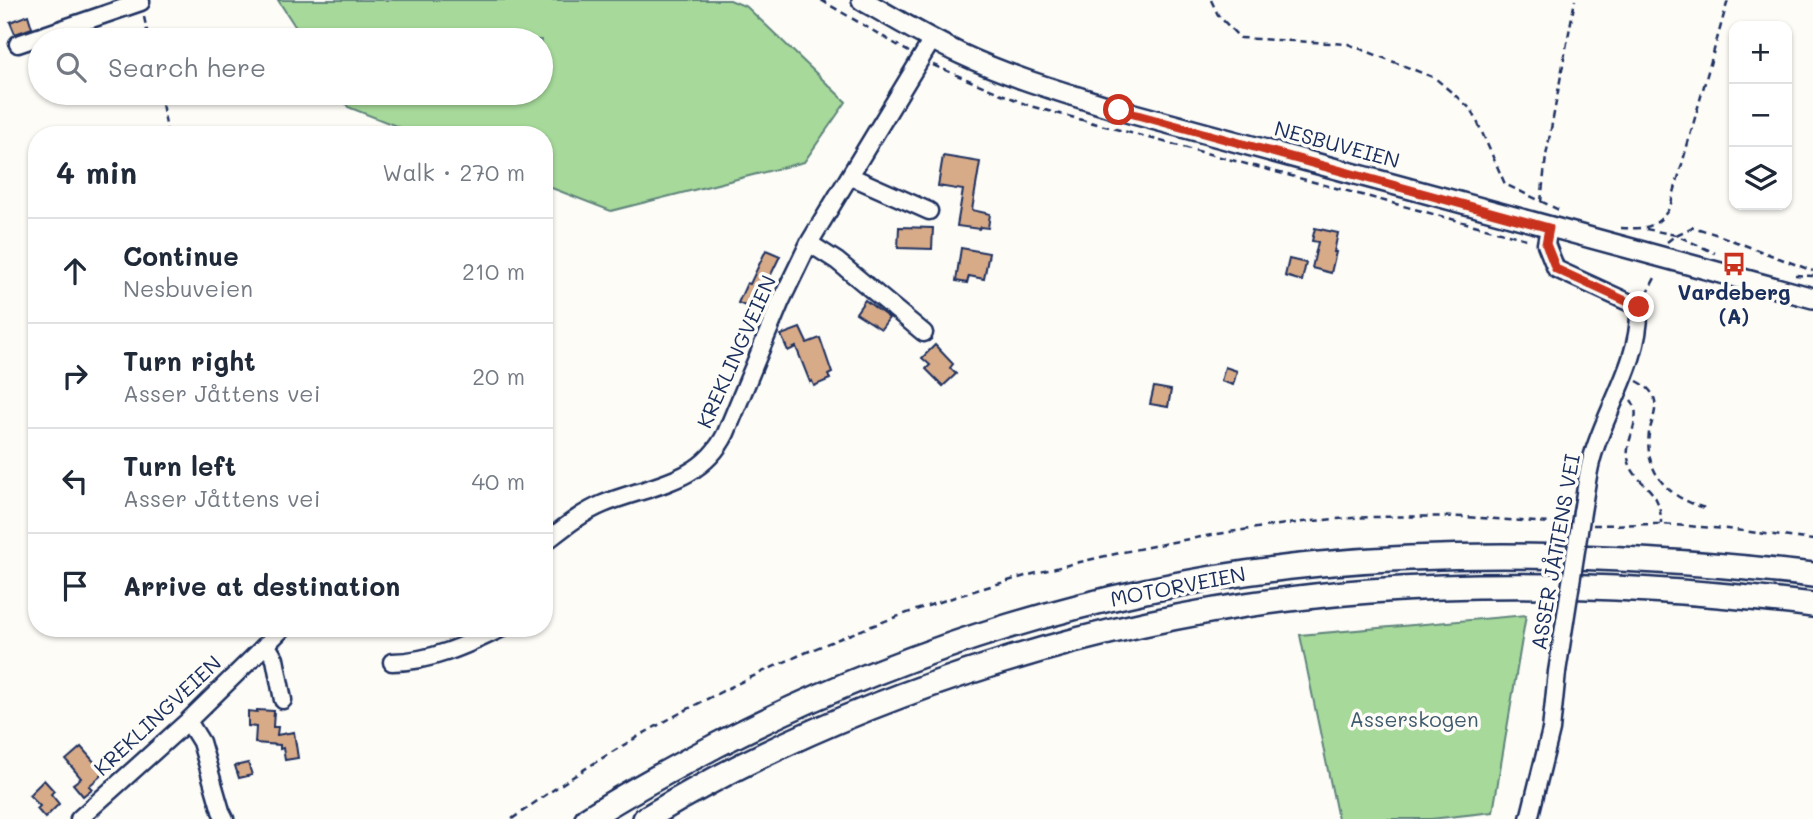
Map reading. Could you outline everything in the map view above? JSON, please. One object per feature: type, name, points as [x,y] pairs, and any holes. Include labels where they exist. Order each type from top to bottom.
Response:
[{"type":"highway","name":"MOTORVEIEN","points":[[587,819],[639,787],[729,739],[870,675],[1015,625],[1077,608],[1215,578],[1368,560],[1487,555],[1636,559],[1813,575]]},
{"type":"highway","name":"MOTORVEIEN","points":[[645,819],[786,745],[846,718],[928,687],[1077,640],[1223,609],[1345,593],[1485,586],[1638,590],[1813,605]]},
{"type":"main road","name":"NESBUVEIEN","points":[[862,0],[932,40],[1011,74],[1119,110],[1813,298]]},
{"type":"street","points":[[65,28],[141,2]]},
{"type":"street","name":"KREKLINGVEIEN","points":[[553,537],[605,503],[674,482],[717,449],[809,243],[932,40]]},
{"type":"street","points":[[18,44],[28,41]]},
{"type":"street","points":[[850,176],[929,211]]},
{"type":"street","points":[[1549,228],[1546,244],[1556,269],[1639,307]]},
{"type":"street","points":[[809,243],[837,261],[924,333]]},
{"type":"street","name":"ASSER JÅTTENS VEI","points":[[1529,819],[1551,730],[1557,672],[1592,458],[1625,376],[1640,323],[1639,307]]},
{"type":"street","name":"KREKLINGVEIEN","points":[[79,819],[187,721],[273,637]]},
{"type":"street","points":[[392,662],[420,660],[481,637]]},
{"type":"street","points":[[265,644],[275,659],[283,700]]},
{"type":"street","points":[[187,721],[201,742],[225,819]]},
{"type":"path","points":[[1212,0],[1218,15],[1240,37],[1348,44],[1435,78],[1472,110],[1505,184],[1571,214]]},
{"type":"path","points":[[1541,202],[1546,156],[1576,0]]},
{"type":"path","points":[[1642,229],[1653,225],[1670,207],[1728,0]]},
{"type":"path","points":[[141,2],[146,28]]},
{"type":"path","points":[[162,105],[166,126]]},
{"type":"path","points":[[1664,248],[1676,235],[1693,227],[1813,271]]},
{"type":"path","points":[[1620,228],[1676,235]]},
{"type":"path","points":[[1639,307],[1656,276]]},
{"type":"path","points":[[1625,376],[1642,383],[1649,389],[1655,401],[1648,451],[1659,478],[1664,486],[1687,503],[1705,508]]},
{"type":"path","points":[[1617,393],[1630,399],[1636,408],[1628,444],[1628,458],[1637,478],[1655,498],[1661,524]]},
{"type":"path","points":[[1683,525],[1813,540]]},
{"type":"green space","points":[[278,0],[730,0],[747,7],[846,102],[804,162],[611,211],[553,188],[553,126],[396,126],[347,105],[553,105],[553,28],[296,28]]},
{"type":"green space","name":"Asserskogen","points":[[1526,615],[1493,812],[1431,819],[1338,819],[1300,635]]},
{"type":"building","points":[[28,15],[32,28],[15,34],[10,22]]},
{"type":"building","points":[[943,156],[980,162],[972,210],[990,214],[988,228],[957,226],[963,190],[938,186]]},
{"type":"building","points":[[899,227],[933,228],[932,249],[898,248]]},
{"type":"building","points":[[1315,228],[1338,233],[1331,273],[1312,268],[1318,242],[1312,241]]},
{"type":"building","points":[[961,248],[989,253],[984,279],[969,276],[967,283],[956,281]]},
{"type":"building","points":[[766,250],[780,256],[765,287],[768,289],[762,302],[759,301],[755,310],[738,303]]},
{"type":"building","points":[[1289,259],[1306,263],[1302,281],[1285,276]]},
{"type":"building","points":[[865,300],[889,318],[881,329],[856,313]]},
{"type":"building","points":[[800,328],[807,343],[820,338],[832,373],[828,375],[830,379],[814,386],[796,347],[788,351],[781,335]]},
{"type":"building","points":[[935,345],[953,364],[950,368],[956,374],[943,386],[926,369],[930,365],[922,358]]},
{"type":"building","points":[[1225,367],[1237,371],[1233,385],[1221,381]]},
{"type":"building","points":[[1154,387],[1171,390],[1168,407],[1150,404]]},
{"type":"building","points":[[248,711],[274,711],[273,727],[278,727],[277,735],[294,732],[298,758],[285,760],[280,745],[255,743],[256,727],[248,726]]},
{"type":"building","points":[[81,747],[104,773],[89,786],[92,789],[83,796],[73,784],[81,778],[66,760]]},
{"type":"building","points":[[248,763],[252,775],[239,778],[235,766]]},
{"type":"building","points":[[44,780],[54,791],[51,794],[59,804],[45,818],[37,809],[40,806],[29,795]]},
{"type":"place","name":"Vardeberg (A)","points":[[1734,264]]},
{"type":"route","points":[[1119,110],[1549,228],[1546,244],[1556,269],[1639,307]]}]
